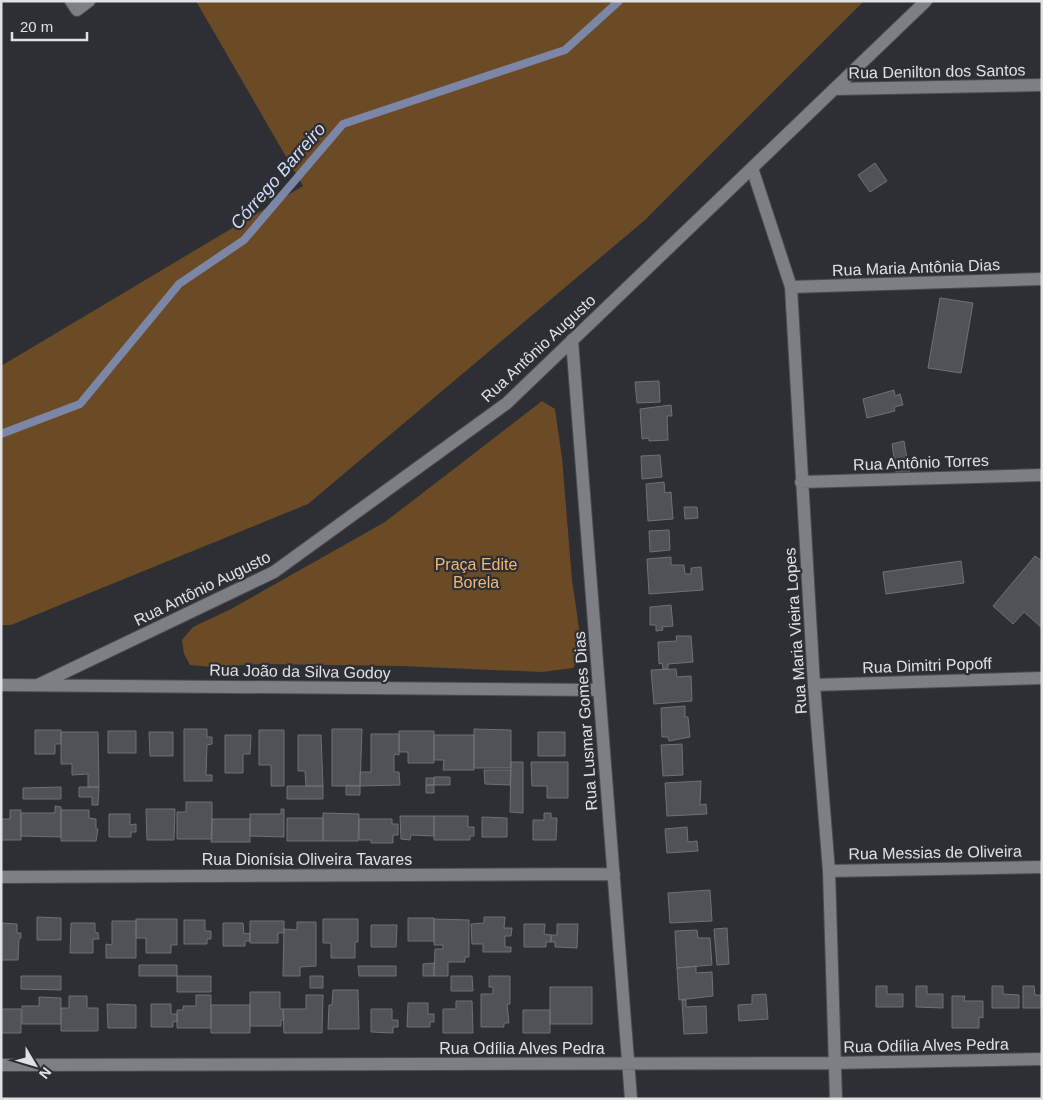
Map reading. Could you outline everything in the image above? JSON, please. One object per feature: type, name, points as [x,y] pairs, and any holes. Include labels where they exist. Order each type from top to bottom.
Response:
[{"type":"street","points":[[74,6],[90,1]]},
{"type":"street","name":"Rua Antônio Augusto","points":[[38,685],[274,572],[507,403],[926,1]]},
{"type":"street","name":"Rua Denilton dos Santos","points":[[834,89],[1042,85]]},
{"type":"street","name":"Rua Maria Vieira Lopes","points":[[752,168],[791,287],[814,685],[829,871],[836,1099]]},
{"type":"street","name":"Rua Maria Antônia Dias","points":[[791,287],[1042,279]]},
{"type":"street","name":"Rua Lusmar Gomes Dias","points":[[572,340],[631,1099]]},
{"type":"street","name":"Rua Antônio Torres","points":[[801,482],[1042,475]]},
{"type":"street","name":"Rua Dimitri Popoff","points":[[814,685],[1042,678]]},
{"type":"street","name":"Rua João da Silva Godoy","points":[[1,685],[599,690]]},
{"type":"street","name":"Rua Messias de Oliveira","points":[[829,871],[1042,867]]},
{"type":"street","name":"Rua Dionísia Oliveira Tavares","points":[[1,877],[614,874]]},
{"type":"street","name":"Rua Odília Alves Pedra","points":[[1,1065],[834,1063],[1042,1059]]},
{"type":"green space","points":[[196,1],[864,1],[645,220],[308,504],[11,625],[1,625],[1,366],[303,186]]},
{"type":"green space","name":"Praça Edite Borela","points":[[542,401],[555,409],[562,458],[572,580],[581,642],[581,654],[573,668],[542,672],[401,666],[262,664],[212,667],[190,665],[184,654],[182,640],[193,627],[231,609],[385,522]]},
{"type":"building","points":[[875,163],[887,181],[870,192],[858,175]]},
{"type":"building","points":[[940,298],[973,303],[961,373],[928,368]]},
{"type":"building","points":[[659,381],[660,402],[637,403],[635,382]]},
{"type":"building","points":[[894,390],[895,396],[900,394],[903,405],[894,407],[895,411],[867,418],[863,399]]},
{"type":"building","points":[[671,405],[672,416],[667,416],[668,440],[649,441],[649,438],[642,439],[640,409]]},
{"type":"building","points":[[904,441],[910,476],[897,478],[892,444]]},
{"type":"building","points":[[660,455],[662,477],[642,479],[641,456]]},
{"type":"building","points":[[664,482],[665,493],[671,492],[673,519],[648,521],[646,484]]},
{"type":"building","points":[[684,507],[697,507],[698,518],[685,519]]},
{"type":"building","points":[[669,530],[670,550],[650,552],[649,531]]},
{"type":"building","points":[[1035,556],[1042,561],[1042,628],[1024,612],[1013,624],[993,606]]},
{"type":"building","points":[[671,557],[671,565],[684,565],[685,574],[691,574],[691,568],[701,567],[703,590],[649,594],[647,559]]},
{"type":"building","points":[[961,561],[964,583],[886,594],[883,572]]},
{"type":"building","points":[[671,605],[673,626],[662,627],[663,630],[656,631],[656,625],[650,625],[650,607]]},
{"type":"building","points":[[676,636],[691,636],[693,662],[668,664],[668,669],[663,669],[662,663],[659,664],[658,642],[677,641]]},
{"type":"building","points":[[676,669],[677,677],[691,676],[692,701],[654,704],[651,670]]},
{"type":"building","points":[[685,706],[685,717],[688,717],[690,737],[669,741],[668,737],[662,737],[661,708]]},
{"type":"building","points":[[184,729],[207,729],[207,737],[212,737],[212,744],[207,745],[206,775],[212,775],[212,781],[184,781]]},
{"type":"building","points":[[332,729],[362,729],[360,786],[332,786]]},
{"type":"building","points":[[474,729],[511,730],[511,768],[474,768]]},
{"type":"building","points":[[35,730],[61,730],[61,744],[55,744],[55,754],[35,754]]},
{"type":"building","points":[[259,730],[284,730],[284,786],[271,786],[271,765],[259,765]]},
{"type":"building","points":[[108,731],[136,731],[136,753],[108,753]]},
{"type":"building","points":[[399,731],[434,731],[434,763],[408,763],[408,752],[399,752]]},
{"type":"building","points":[[61,732],[98,732],[99,787],[88,787],[88,774],[72,775],[72,764],[61,764]]},
{"type":"building","points":[[149,732],[173,732],[173,756],[150,756]]},
{"type":"building","points":[[538,732],[565,732],[565,756],[538,756]]},
{"type":"building","points":[[371,734],[399,734],[399,755],[394,754],[394,772],[399,772],[400,785],[360,786],[360,772],[371,772]]},
{"type":"building","points":[[225,735],[251,735],[250,754],[243,754],[243,773],[225,773]]},
{"type":"building","points":[[298,735],[321,735],[323,786],[306,786],[305,771],[298,771]]},
{"type":"building","points":[[434,735],[474,735],[474,770],[443,770],[444,760],[434,760]]},
{"type":"building","points":[[682,744],[683,775],[663,776],[661,745]]},
{"type":"building","points":[[511,762],[523,762],[523,813],[510,812]]},
{"type":"building","points":[[531,762],[568,762],[568,798],[547,798],[547,786],[532,786]]},
{"type":"building","points":[[484,770],[511,770],[510,785],[485,784]]},
{"type":"building","points":[[434,777],[450,777],[450,785],[434,785]]},
{"type":"building","points":[[426,778],[434,778],[434,785],[426,785]]},
{"type":"building","points":[[701,781],[700,805],[706,804],[707,814],[667,816],[665,783]]},
{"type":"building","points":[[346,785],[360,786],[360,795],[346,795]]},
{"type":"building","points":[[426,785],[434,785],[434,793],[426,793]]},
{"type":"building","points":[[287,786],[323,786],[323,799],[287,799]]},
{"type":"building","points":[[61,787],[61,799],[23,799],[23,788]]},
{"type":"building","points":[[79,787],[99,787],[98,805],[92,805],[92,797],[79,797]]},
{"type":"building","points":[[186,802],[212,802],[212,839],[177,839],[177,812],[186,812]]},
{"type":"building","points":[[55,806],[61,807],[61,837],[21,836],[21,813],[55,813]]},
{"type":"building","points":[[146,809],[175,809],[174,840],[147,840]]},
{"type":"building","points":[[281,809],[284,809],[284,837],[250,836],[250,814],[281,814]]},
{"type":"building","points":[[10,810],[21,810],[21,840],[1,840],[1,819],[10,819]]},
{"type":"building","points":[[61,810],[89,810],[89,818],[96,819],[96,829],[98,829],[96,841],[61,841]]},
{"type":"building","points":[[323,813],[359,814],[358,841],[323,841]]},
{"type":"building","points":[[544,813],[551,813],[551,818],[557,818],[556,840],[533,840],[533,820],[544,820]]},
{"type":"building","points":[[109,814],[130,814],[130,825],[136,824],[136,832],[131,832],[131,837],[109,837]]},
{"type":"building","points":[[400,816],[434,816],[434,836],[411,835],[410,840],[401,839]]},
{"type":"building","points":[[434,816],[468,816],[468,827],[474,827],[474,836],[470,836],[470,840],[434,840]]},
{"type":"building","points":[[482,817],[507,818],[507,837],[482,837]]},
{"type":"building","points":[[287,818],[323,818],[323,841],[287,841]]},
{"type":"building","points":[[212,819],[250,819],[250,842],[211,842]]},
{"type":"building","points":[[359,819],[392,819],[392,824],[398,824],[398,835],[393,835],[393,843],[371,843],[371,840],[359,840]]},
{"type":"building","points":[[687,827],[688,842],[697,841],[698,851],[667,853],[665,829]]},
{"type":"building","points":[[710,890],[712,921],[670,923],[668,893]]},
{"type":"building","points":[[37,917],[61,918],[61,940],[37,940]]},
{"type":"building","points":[[484,917],[505,917],[504,928],[512,928],[511,936],[505,936],[505,947],[511,947],[511,952],[483,952],[483,944],[472,944],[471,924],[484,923]]},
{"type":"building","points":[[408,918],[434,918],[434,941],[408,941]]},
{"type":"building","points":[[136,919],[177,919],[177,945],[171,945],[171,953],[146,953],[146,938],[136,938]]},
{"type":"building","points":[[323,919],[358,919],[358,942],[355,942],[355,958],[331,958],[331,943],[323,943]]},
{"type":"building","points":[[434,919],[469,920],[469,957],[465,957],[465,962],[448,962],[448,976],[434,976],[435,949],[443,949],[443,945],[434,945]]},
{"type":"building","points":[[184,920],[205,920],[205,931],[211,931],[211,939],[207,939],[207,944],[184,944]]},
{"type":"building","points":[[112,921],[136,921],[136,958],[106,958],[106,944],[112,945]]},
{"type":"building","points":[[250,921],[284,921],[284,933],[278,933],[278,943],[250,943]]},
{"type":"building","points":[[297,922],[316,922],[316,966],[300,967],[300,976],[283,976],[284,929],[297,930]]},
{"type":"building","points":[[1,923],[17,924],[17,933],[21,933],[18,960],[1,960]]},
{"type":"building","points":[[71,923],[95,923],[95,932],[98,933],[99,939],[93,939],[93,953],[70,953]]},
{"type":"building","points":[[223,923],[243,923],[244,934],[250,933],[250,941],[245,941],[245,946],[223,946]]},
{"type":"building","points":[[524,924],[545,924],[544,934],[551,935],[551,942],[546,942],[546,947],[524,947]]},
{"type":"building","points":[[557,924],[578,924],[577,948],[555,947],[555,942],[551,942],[551,935],[557,935]]},
{"type":"building","points":[[371,925],[397,925],[396,947],[371,947]]},
{"type":"building","points":[[727,928],[729,964],[717,965],[714,929]]},
{"type":"building","points":[[697,930],[698,938],[710,938],[712,965],[677,968],[675,931]]},
{"type":"building","points":[[434,963],[434,976],[423,976],[423,964]]},
{"type":"building","points":[[139,965],[177,965],[177,976],[139,976]]},
{"type":"building","points":[[358,966],[396,966],[396,976],[359,976]]},
{"type":"building","points":[[696,966],[696,973],[712,972],[713,996],[679,1000],[677,968]]},
{"type":"building","points":[[21,976],[61,976],[61,990],[21,989]]},
{"type":"building","points":[[177,976],[211,976],[211,992],[177,992]]},
{"type":"building","points":[[310,976],[323,976],[323,988],[310,988]]},
{"type":"building","points":[[451,976],[472,976],[473,991],[451,991]]},
{"type":"building","points":[[489,976],[510,976],[510,1004],[507,1004],[509,1023],[504,1023],[504,1027],[481,1027],[481,994],[493,994],[493,987],[489,987]]},
{"type":"building","points":[[876,986],[887,986],[887,994],[903,994],[903,1007],[876,1007]]},
{"type":"building","points":[[916,986],[927,986],[927,994],[943,994],[943,1008],[916,1007]]},
{"type":"building","points":[[992,986],[1003,986],[1003,994],[1019,995],[1019,1008],[992,1008]]},
{"type":"building","points":[[1023,986],[1034,986],[1035,995],[1042,995],[1042,1008],[1023,1008]]},
{"type":"building","points":[[550,987],[592,987],[592,1024],[550,1024]]},
{"type":"building","points":[[333,990],[358,990],[359,1029],[328,1029],[329,1005],[332,1005]]},
{"type":"building","points":[[250,992],[280,992],[280,1009],[283,1009],[284,1020],[281,1020],[281,1026],[250,1026]]},
{"type":"building","points":[[766,994],[768,1019],[739,1021],[738,1005],[752,1004],[752,995]]},
{"type":"building","points":[[196,995],[211,995],[211,1028],[177,1028],[177,1010],[183,1010],[183,1006],[196,1006]]},
{"type":"building","points":[[306,995],[323,995],[322,1033],[284,1033],[283,1009],[306,1009]]},
{"type":"building","points":[[69,996],[87,996],[87,1008],[98,1008],[98,1031],[61,1031],[61,1008],[69,1008]]},
{"type":"building","points":[[952,996],[965,996],[964,1001],[983,1001],[983,1018],[979,1017],[979,1028],[952,1028]]},
{"type":"building","points":[[39,997],[61,998],[61,1024],[22,1024],[22,1006],[39,1006]]},
{"type":"building","points":[[682,1000],[686,1000],[686,1007],[706,1006],[707,1033],[684,1034]]},
{"type":"building","points":[[456,1001],[472,1001],[473,1033],[443,1033],[443,1009],[456,1009]]},
{"type":"building","points":[[408,1003],[428,1003],[428,1014],[434,1014],[434,1022],[430,1022],[430,1027],[407,1027]]},
{"type":"building","points":[[107,1004],[136,1005],[136,1028],[108,1028]]},
{"type":"building","points":[[151,1004],[171,1004],[171,1014],[177,1014],[177,1022],[173,1021],[173,1027],[151,1027]]},
{"type":"building","points":[[211,1005],[250,1005],[250,1033],[211,1033]]},
{"type":"building","points":[[1,1009],[21,1009],[21,1033],[1,1033]]},
{"type":"building","points":[[371,1009],[392,1009],[392,1020],[398,1020],[398,1027],[393,1027],[393,1033],[371,1032]]},
{"type":"building","points":[[523,1010],[550,1010],[550,1033],[523,1033]]},
{"type":"waterway","name":"Córrego Barreiro","points":[[1,434],[80,404],[179,284],[244,240],[343,124],[565,50],[619,1]]}]
